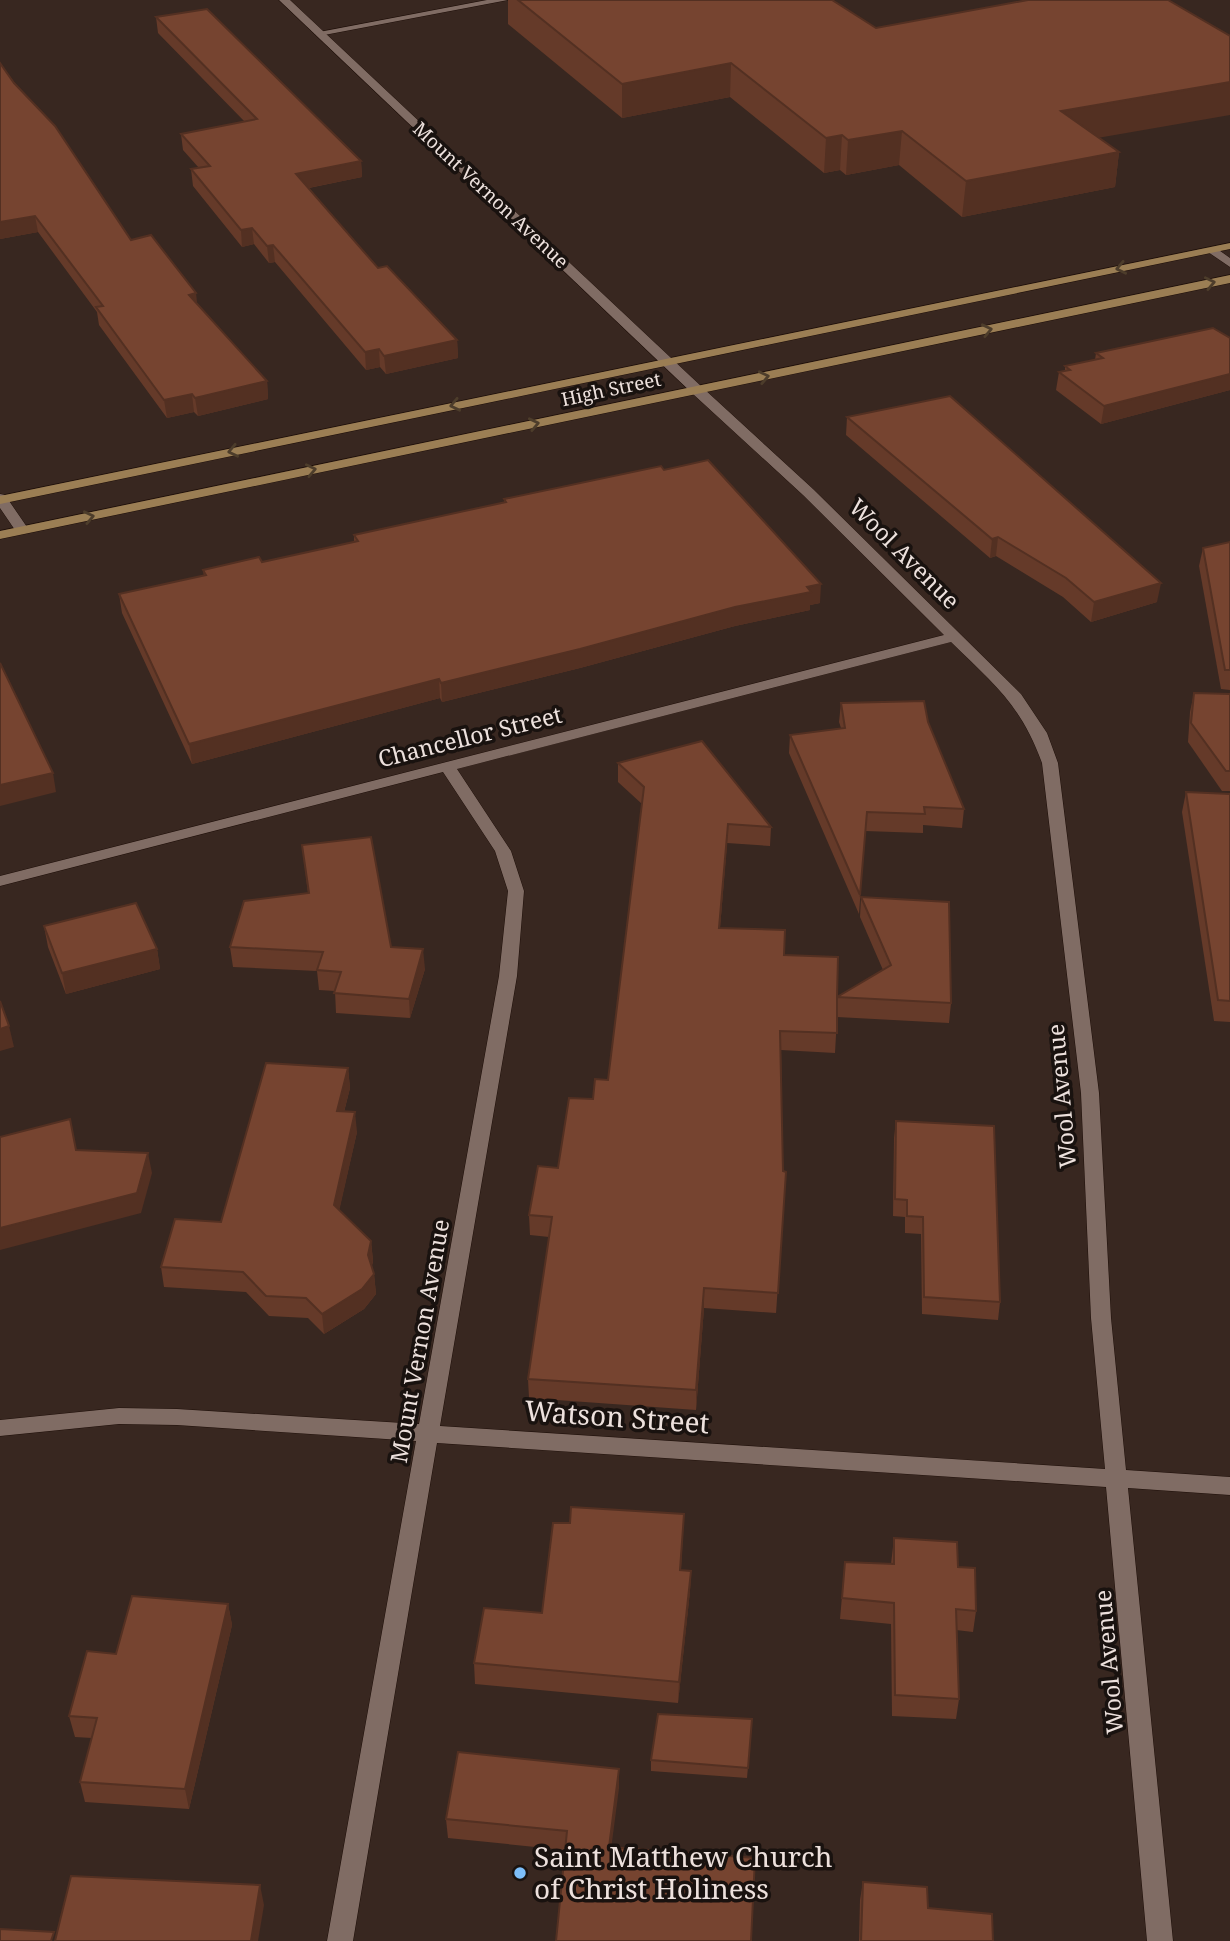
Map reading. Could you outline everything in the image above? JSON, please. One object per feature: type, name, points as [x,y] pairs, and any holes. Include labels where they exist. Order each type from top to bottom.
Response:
[{"type":"main road","name":"High Street","points":[[0,499],[1230,246]]},
{"type":"main road","name":"High Street","points":[[0,535],[1230,279]]},
{"type":"street","name":"Mount Vernon Avenue","points":[[284,0],[698,391]]},
{"type":"street","points":[[319,33],[503,0]]},
{"type":"street","points":[[1212,250],[1230,263]]},
{"type":"street","name":"Wool Avenue","points":[[698,391],[808,492],[952,637],[1016,697],[1039,733],[1050,763],[1090,1093],[1101,1318],[1160,1941]]},
{"type":"street","points":[[0,499],[22,530]]},
{"type":"street","name":"Chancellor Street","points":[[0,881],[952,637]]},
{"type":"street","name":"Mount Vernon Avenue","points":[[340,1941],[508,976],[516,891],[503,852],[447,766]]},
{"type":"street","name":"Watson Street","points":[[0,1428],[119,1416],[1230,1486]]},
{"type":"building","points":[[518,0],[832,0],[876,28],[1028,0],[1168,0],[1230,36],[1230,82],[1061,111],[1119,152],[966,181],[902,131],[848,140],[842,135],[826,138],[731,63],[622,84]]},
{"type":"building","points":[[207,9],[361,161],[296,174],[378,268],[387,266],[457,340],[384,356],[379,349],[365,352],[273,245],[267,246],[252,228],[241,230],[191,169],[210,166],[181,134],[257,119],[156,17]]},
{"type":"building","points":[[0,63],[14,83],[55,126],[131,240],[151,235],[196,293],[189,295],[267,381],[195,398],[192,394],[164,400],[96,307],[103,306],[35,216],[0,222]]},
{"type":"building","points":[[1213,328],[1230,338],[1230,374],[1104,406],[1059,372],[1070,370],[1065,366],[1103,358],[1096,353]]},
{"type":"building","points":[[950,396],[1161,583],[1094,602],[1066,578],[998,537],[992,539],[847,417]]},
{"type":"building","points":[[708,460],[821,584],[807,587],[811,592],[735,607],[441,683],[439,679],[189,744],[119,594],[206,575],[203,570],[259,557],[262,562],[358,541],[354,535],[506,502],[504,499],[661,466],[664,470]]},
{"type":"building","points":[[1230,542],[1230,670],[1225,670],[1203,548]]},
{"type":"building","points":[[0,663],[53,773],[0,785]]},
{"type":"building","points":[[1194,693],[1230,694],[1230,771],[1226,771],[1191,723]]},
{"type":"building","points":[[924,701],[928,722],[964,809],[924,807],[925,814],[867,812],[860,895],[790,735],[845,728],[841,703]]},
{"type":"building","points":[[702,741],[771,827],[728,824],[719,928],[785,930],[784,955],[838,957],[837,1033],[780,1031],[783,1171],[786,1172],[778,1293],[704,1288],[696,1390],[528,1379],[552,1217],[529,1215],[538,1166],[558,1168],[569,1098],[593,1099],[595,1079],[608,1080],[644,787],[618,763]]},
{"type":"building","points":[[1186,792],[1230,794],[1230,1001],[1218,1000]]},
{"type":"building","points":[[371,837],[391,947],[423,949],[409,999],[334,993],[341,972],[317,970],[323,952],[230,947],[244,901],[309,893],[302,845]]},
{"type":"building","points":[[861,897],[949,902],[951,1003],[837,997],[891,965]]},
{"type":"building","points":[[136,903],[157,949],[62,973],[44,926]]},
{"type":"building","points":[[0,1001],[9,1026],[0,1029]]},
{"type":"building","points":[[266,1063],[348,1068],[337,1111],[355,1112],[334,1205],[371,1241],[368,1255],[374,1274],[362,1289],[322,1314],[306,1298],[266,1296],[243,1272],[161,1267],[175,1219],[221,1222]]},
{"type":"building","points":[[70,1119],[76,1150],[148,1153],[137,1193],[0,1228],[0,1137]]},
{"type":"building","points":[[896,1121],[994,1126],[1000,1302],[924,1297],[923,1217],[907,1216],[907,1200],[895,1199]]},
{"type":"building","points":[[571,1507],[684,1514],[680,1570],[691,1571],[679,1682],[474,1663],[484,1608],[542,1613],[553,1523],[570,1523]]},
{"type":"building","points":[[894,1538],[957,1542],[958,1567],[975,1568],[976,1611],[956,1609],[959,1699],[895,1695],[894,1603],[842,1598],[845,1562],[894,1564]]},
{"type":"building","points":[[132,1596],[228,1604],[185,1789],[80,1782],[97,1718],[69,1716],[87,1651],[116,1654]]},
{"type":"building","points":[[658,1714],[752,1719],[748,1768],[651,1760]]},
{"type":"building","points":[[458,1752],[619,1769],[609,1847],[755,1858],[751,1941],[556,1941],[567,1831],[446,1819]]},
{"type":"building","points":[[71,1876],[260,1885],[251,1941],[55,1941]]},
{"type":"building","points":[[863,1882],[927,1887],[928,1908],[992,1914],[993,1941],[861,1941]]},
{"type":"building","points":[[0,1929],[54,1932],[51,1941],[0,1941]]},
{"type":"place","name":"Saint Matthew Church of Christ Holiness","points":[[520,1873]]}]
